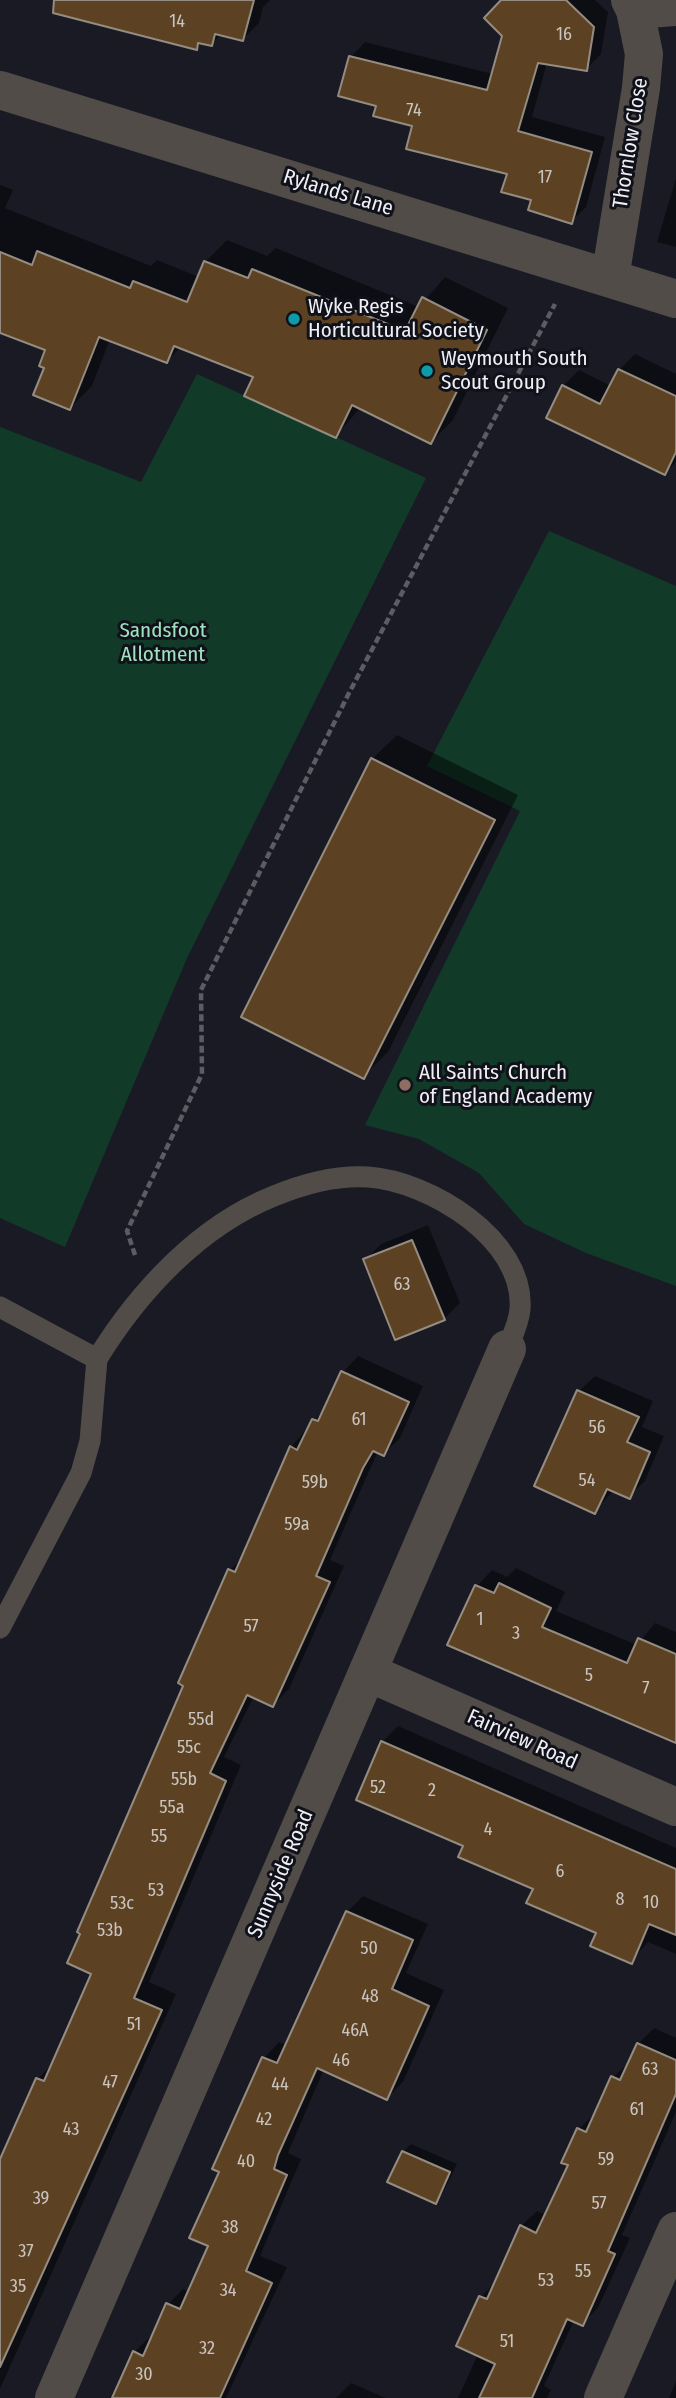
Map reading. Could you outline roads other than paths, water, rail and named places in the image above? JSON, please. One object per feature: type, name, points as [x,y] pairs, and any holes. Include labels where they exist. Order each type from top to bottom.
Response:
[{"type":"street","name":"Thornlow Close","points":[[592,272],[641,88],[644,54],[633,5],[676,8]]},
{"type":"street","name":"Rylands Lane","points":[[0,90],[676,299]]},
{"type":"street","name":"Sunnyside Road","points":[[54,2398],[507,1349]]},
{"type":"street","name":"Fairview Road","points":[[369,1673],[676,1807]]},
{"type":"street","points":[[603,2398],[676,2231]]},
{"type":"lane","points":[[0,1628],[81,1473],[90,1441],[97,1359],[118,1324],[158,1277],[242,1210],[308,1184],[343,1178],[396,1181],[422,1191],[472,1220],[493,1240],[507,1262],[518,1287],[520,1309],[507,1349]]},
{"type":"lane","points":[[0,1307],[97,1359]]},
{"type":"place","name":"Wyke Regis Horticultural Society","points":[[294,319]]},
{"type":"place","name":"Weymouth South Scout Group","points":[[427,371]]},
{"type":"place","name":"All Saints' Church of England Academy","points":[[405,1085]]},
{"type":"park label","name":"Sandsfoot Allotment","points":[[163,643]]}]
